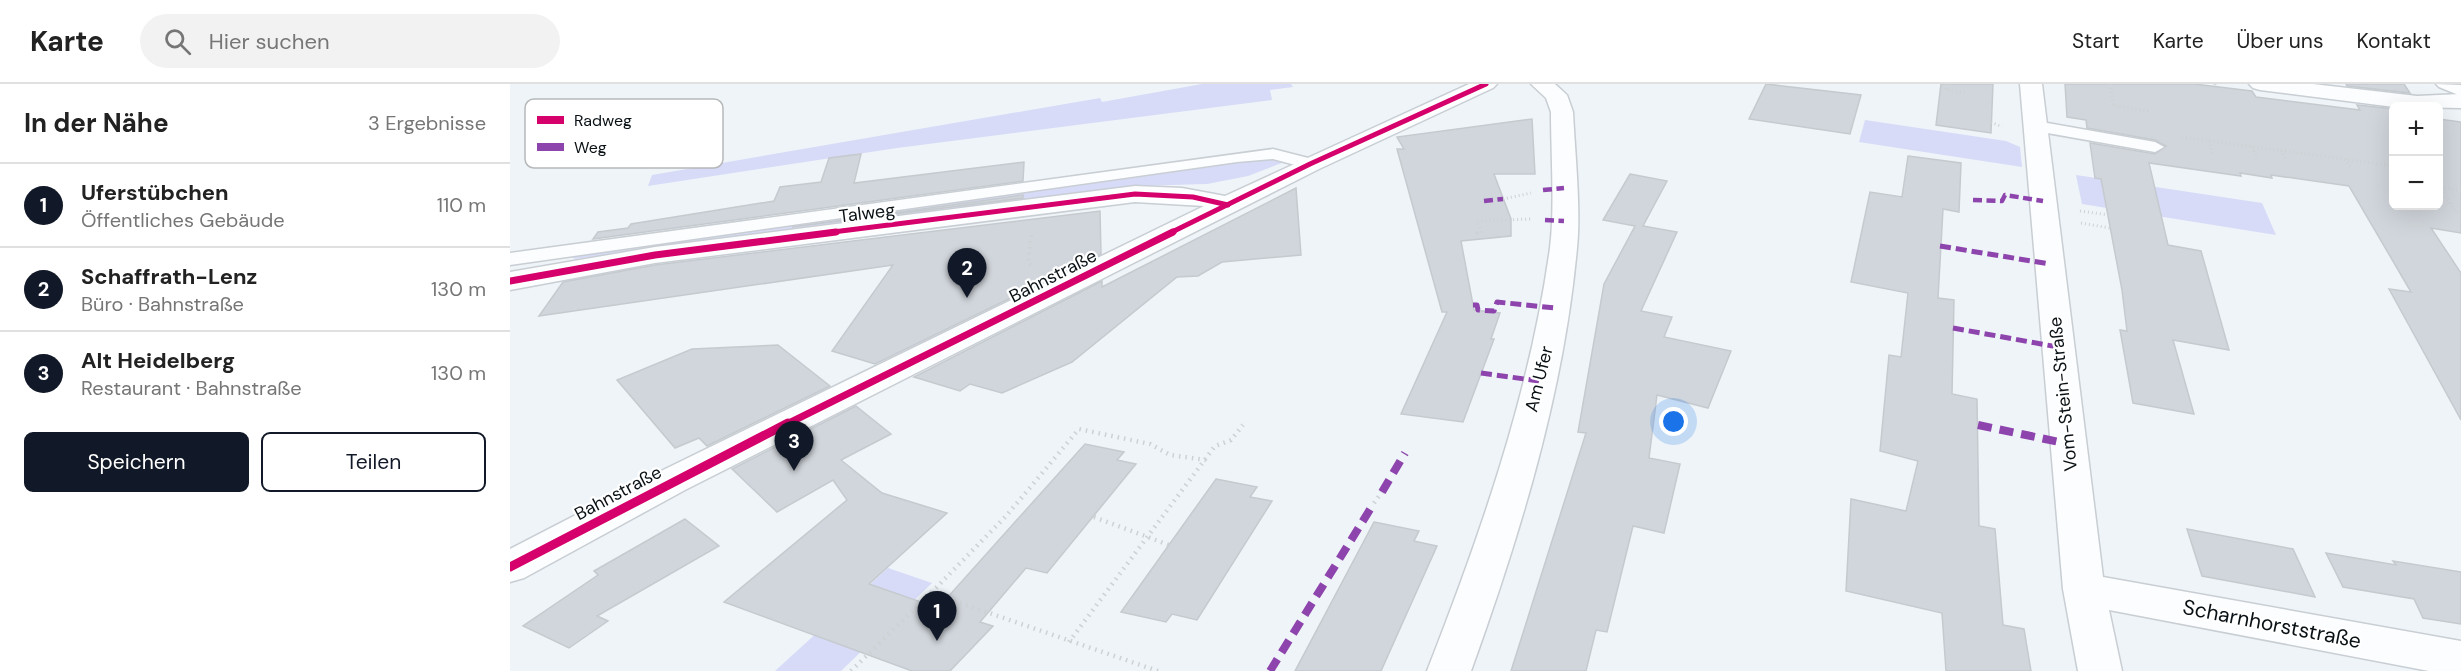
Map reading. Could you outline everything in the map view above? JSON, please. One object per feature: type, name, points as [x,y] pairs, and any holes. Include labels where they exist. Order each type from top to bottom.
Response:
[{"type":"street","name":"Bahnstraße","points":[[510,567],[672,481],[1310,164],[1485,84]]},
{"type":"street","name":"Am Ufer","points":[[1449,671],[1476,599],[1517,467],[1559,288],[1564,238],[1562,112],[1556,95],[1542,84]]},
{"type":"street","name":"Vom-Stein-Straße","points":[[2031,84],[2084,589],[2100,671]]},
{"type":"street","points":[[2260,84],[2399,101],[2435,103],[2461,101]]},
{"type":"street","name":"Talweg","points":[[510,281],[655,255],[1135,194],[1180,194],[1202,197],[1228,205]]},
{"type":"street","name":"Scharnhorststraße","points":[[2084,589],[2461,659]]},
{"type":"lane","points":[[2444,84],[2461,90]]},
{"type":"lane","points":[[2036,126],[2155,147]]},
{"type":"lane","name":"Talweg","points":[[510,258],[616,246],[1237,157],[1273,154],[1310,164]]},
{"type":"path","points":[[1947,84],[1946,90],[1965,93]]},
{"type":"path","points":[[2110,84],[2114,106],[2151,111]]},
{"type":"path","points":[[2172,135],[2389,165]]},
{"type":"path","points":[[2209,141],[2213,154]]},
{"type":"path","points":[[2252,147],[2257,158]]},
{"type":"path","points":[[2281,150],[2285,159]]},
{"type":"path","points":[[2310,154],[2313,160]]},
{"type":"path","points":[[2345,159],[2351,168]]},
{"type":"path","points":[[2461,191],[2440,188],[2456,212],[2461,214]]},
{"type":"path","points":[[1503,199],[1533,192]]},
{"type":"path","points":[[2075,210],[2109,215]]},
{"type":"path","points":[[1476,234],[1481,232],[1477,221],[1536,219]]},
{"type":"path","points":[[2077,222],[2110,228]]},
{"type":"path","points":[[1028,263],[1029,255]]},
{"type":"path","points":[[1069,642],[1215,446],[1231,440],[1243,425]]},
{"type":"path","points":[[851,671],[1007,515],[1079,429],[1150,444],[1170,454],[1206,460]]},
{"type":"path","points":[[1374,503],[1382,492]]},
{"type":"path","points":[[1094,517],[1114,522],[1169,545]]},
{"type":"path","points":[[931,593],[1158,671]]},
{"type":"shaded area","points":[[1202,84],[1291,84],[1293,87],[1270,90],[1272,100],[897,148],[648,186],[652,175],[693,168],[723,168],[723,163],[1100,98],[1102,102]]},
{"type":"shaded area","points":[[1865,120],[2006,141],[2020,147],[2022,167],[1859,142]]},
{"type":"shaded area","points":[[1264,159],[1284,162],[1248,176],[1207,184],[1133,186],[575,259],[569,254],[614,251]]},
{"type":"shaded area","points":[[2076,175],[2262,203],[2276,235],[2082,204]]},
{"type":"shaded area","points":[[888,568],[932,583],[841,671],[775,671]]},
{"type":"building","points":[[1766,84],[1861,95],[1850,134],[1749,119]]},
{"type":"building","points":[[1941,84],[1993,84],[1991,133],[1936,125]]},
{"type":"building","points":[[2065,84],[2194,84],[2252,91],[2256,97],[2360,110],[2357,105],[2389,108],[2389,210],[2443,210],[2443,120],[2461,122],[2461,233],[2431,228],[2461,273],[2461,420],[2389,289],[2411,292],[2349,186],[2271,175],[2272,178],[2240,173],[2241,176],[2149,163],[2168,245],[2201,251],[2229,350],[2173,340],[2194,414],[2133,403],[2120,330],[2127,331],[2122,290],[2101,179],[2095,178],[2090,143],[2155,154],[2166,146],[2155,140],[2087,128],[2086,120],[2067,117]]},
{"type":"building","points":[[2346,84],[2404,84],[2410,93],[2347,86]]},
{"type":"building","points":[[1532,119],[1535,174],[1494,174],[1511,219],[1511,236],[1461,241],[1474,310],[1500,313],[1491,339],[1494,339],[1463,422],[1401,414],[1447,312],[1442,312],[1397,149],[1404,149],[1397,137]]},
{"type":"building","points":[[861,154],[854,183],[1024,162],[1023,181],[593,239],[598,232],[628,228],[631,224],[774,201],[780,187],[821,182],[829,158]]},
{"type":"building","points":[[1908,156],[1961,163],[1959,212],[1943,209],[1938,298],[1954,300],[1952,394],[1977,399],[1979,526],[1995,529],[2003,625],[2024,629],[2031,671],[1946,671],[1942,613],[1846,591],[1851,499],[1906,511],[1918,461],[1880,451],[1889,355],[1901,357],[1908,293],[1851,282],[1870,192],[1902,197]]},
{"type":"building","points":[[1630,174],[1667,181],[1643,226],[1677,232],[1641,311],[1672,317],[1664,337],[1731,351],[1708,408],[1657,395],[1649,458],[1680,464],[1664,533],[1633,526],[1607,632],[1596,630],[1586,671],[1511,671],[1586,433],[1578,432],[1604,284],[1635,226],[1603,220]]},
{"type":"building","points":[[1296,188],[1301,255],[1222,262],[1198,276],[1177,277],[1072,362],[1002,393],[970,384],[960,391],[914,377],[1102,281],[1102,287]]},
{"type":"building","points":[[1023,195],[1023,198],[792,227]]},
{"type":"building","points":[[1100,211],[1101,254],[875,364],[832,351],[893,265],[539,316],[563,282],[655,265]]},
{"type":"building","points":[[778,345],[830,386],[707,446],[699,438],[675,448],[617,380],[692,349]]},
{"type":"building","points":[[856,406],[891,434],[841,460],[882,493],[947,513],[869,584],[938,608],[1085,444],[1124,452],[1117,460],[1136,464],[1047,573],[1026,568],[980,622],[993,626],[950,671],[912,671],[724,602],[847,500],[833,480],[777,512],[732,469]]},
{"type":"building","points":[[1216,479],[1257,487],[1250,497],[1272,501],[1197,620],[1172,614],[1166,622],[1121,612]]},
{"type":"building","points":[[685,519],[719,546],[597,616],[608,621],[569,648],[523,626],[598,575],[594,571]]},
{"type":"building","points":[[1374,522],[1419,531],[1414,541],[1437,546],[1381,671],[1295,671]]},
{"type":"building","points":[[2187,529],[2293,549],[2315,597],[2202,576]]},
{"type":"building","points":[[2326,553],[2396,565],[2393,561],[2461,572],[2461,624],[2423,618],[2414,599],[2343,587]]},
{"type":"marked path","points":[[1543,190],[1564,188]]},
{"type":"marked path","points":[[1973,200],[2002,201],[2005,195],[2043,201]]},
{"type":"marked path","points":[[1484,201],[1503,199]]},
{"type":"marked path","points":[[1545,220],[1564,221]]},
{"type":"marked path","points":[[1940,246],[2050,264]]},
{"type":"marked path","points":[[1473,305],[1477,305],[1478,310],[1494,311],[1497,302],[1555,308]]},
{"type":"marked path","points":[[1953,328],[2058,347]]},
{"type":"marked path","points":[[1481,373],[1539,381]]},
{"type":"marked path","points":[[1978,425],[2069,444]]},
{"type":"marked path","points":[[1382,492],[1405,453]]},
{"type":"marked path","points":[[1270,671],[1374,503]]},
{"type":"cycle path","points":[[510,567],[672,481],[1310,164],[1486,84]]},
{"type":"cycle path","points":[[510,281],[655,255],[1135,194],[1193,197],[1228,205]]},
{"type":"place","name":"Schaffrath-Lenz","points":[[967,298]]},
{"type":"place","name":"Alt Heidelberg","points":[[794,471]]},
{"type":"place","name":"Uferstübchen","points":[[937,641]]}]
